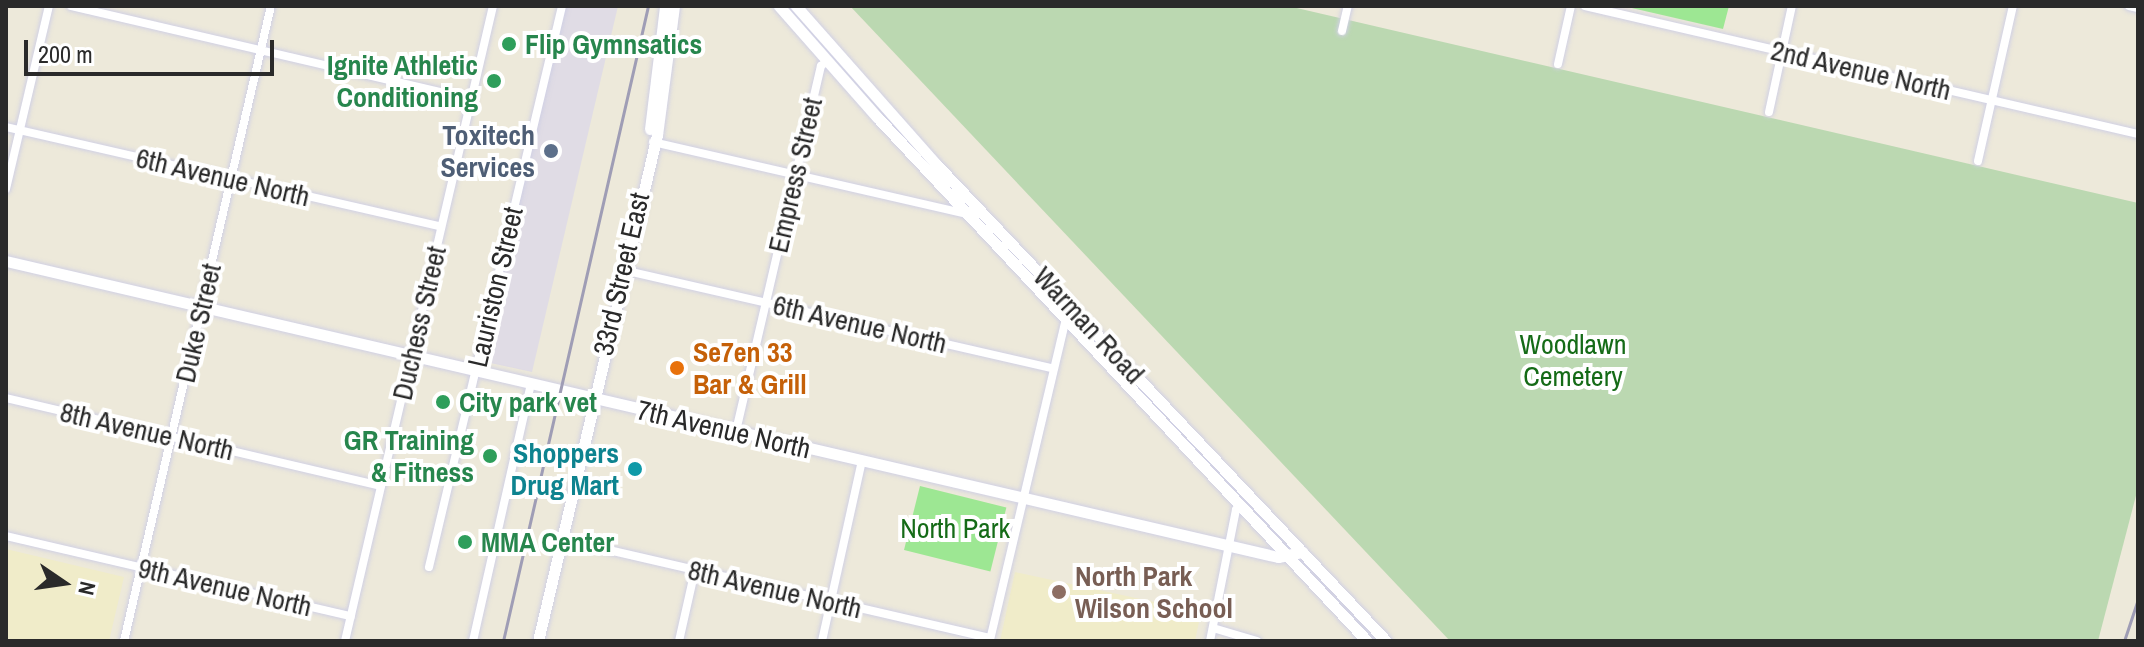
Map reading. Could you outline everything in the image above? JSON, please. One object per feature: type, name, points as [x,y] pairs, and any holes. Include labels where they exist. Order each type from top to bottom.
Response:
[{"type":"street","points":[[6,189],[49,6]]},
{"type":"street","points":[[71,6],[471,99]]},
{"type":"street","name":"Duke Street","points":[[124,641],[271,6]]},
{"type":"street","name":"Duchess Street","points":[[345,641],[493,6]]},
{"type":"street","name":"Lauriston Street","points":[[429,567],[562,6]]},
{"type":"street","name":"33rd Street East","points":[[652,142],[665,6]]},
{"type":"street","name":"33rd Street East","points":[[538,641],[652,142],[674,6]]},
{"type":"street","name":"Warman Road","points":[[779,6],[826,62],[969,215],[1069,313],[1386,641]]},
{"type":"street","name":"Warman Road","points":[[796,6],[1242,507],[1367,641]]},
{"type":"street","points":[[1342,31],[1348,6]]},
{"type":"street","points":[[1558,64],[1571,6]]},
{"type":"street","name":"2nd Avenue North","points":[[1585,6],[2138,134]]},
{"type":"street","points":[[1769,112],[1792,6]]},
{"type":"street","points":[[1978,161],[2013,6]]},
{"type":"street","name":"Empress Street","points":[[736,431],[821,66],[826,62]]},
{"type":"street","name":"6th Avenue North","points":[[6,127],[441,227]]},
{"type":"street","points":[[652,142],[969,215]]},
{"type":"street","name":"7th Avenue North","points":[[6,261],[1289,558]]},
{"type":"street","name":"6th Avenue North","points":[[623,270],[1051,368]]},
{"type":"street","points":[[990,640],[1051,368],[1069,313]]},
{"type":"street","points":[[473,641],[531,384]]},
{"type":"street","name":"8th Avenue North","points":[[6,398],[381,486]]},
{"type":"street","points":[[822,641],[862,461]]},
{"type":"street","points":[[1210,641],[1236,510],[1242,507]]},
{"type":"street","name":"9th Avenue North","points":[[6,536],[351,616]]},
{"type":"street","name":"8th Avenue North","points":[[561,539],[990,640]]},
{"type":"street","points":[[1289,558],[1302,552]]},
{"type":"street","points":[[679,641],[695,570]]},
{"type":"street","points":[[1213,628],[1257,641]]},
{"type":"shaded area","points":[[565,6],[618,6],[532,372],[490,363],[484,354]]},
{"type":"shaded area","points":[[6,549],[124,577],[109,641],[6,641]]},
{"type":"shaded area","name":"North Park Wilson School","points":[[1015,572],[1201,612],[1195,641],[1000,641]]},
{"type":"green space","name":"Woodlawn Cemetery","points":[[850,6],[1288,6],[2138,203],[2138,488],[2098,641],[1450,641]]},
{"type":"green space","points":[[1623,6],[1729,6],[1723,29]]},
{"type":"green space","name":"North Park","points":[[920,486],[1006,508],[990,572],[904,550]]},
{"type":"railway","points":[[503,641],[648,6]]},
{"type":"railway","points":[[2124,641],[2138,599]]},
{"type":"place","name":"Flip Gymnsatics","points":[[509,44]]},
{"type":"place","name":"Ignite Athletic Conditioning","points":[[494,81]]},
{"type":"place","name":"Toxitech Services","points":[[551,151]]},
{"type":"place","name":"Se7en 33 Bar & Grill","points":[[677,368]]},
{"type":"place","name":"City park vet","points":[[443,402]]},
{"type":"place","name":"GR Training & Fitness","points":[[490,456]]},
{"type":"place","name":"Shoppers Drug Mart","points":[[635,469]]},
{"type":"place","name":"MMA Center","points":[[465,542]]},
{"type":"place","name":"North Park Wilson School","points":[[1059,592]]}]
